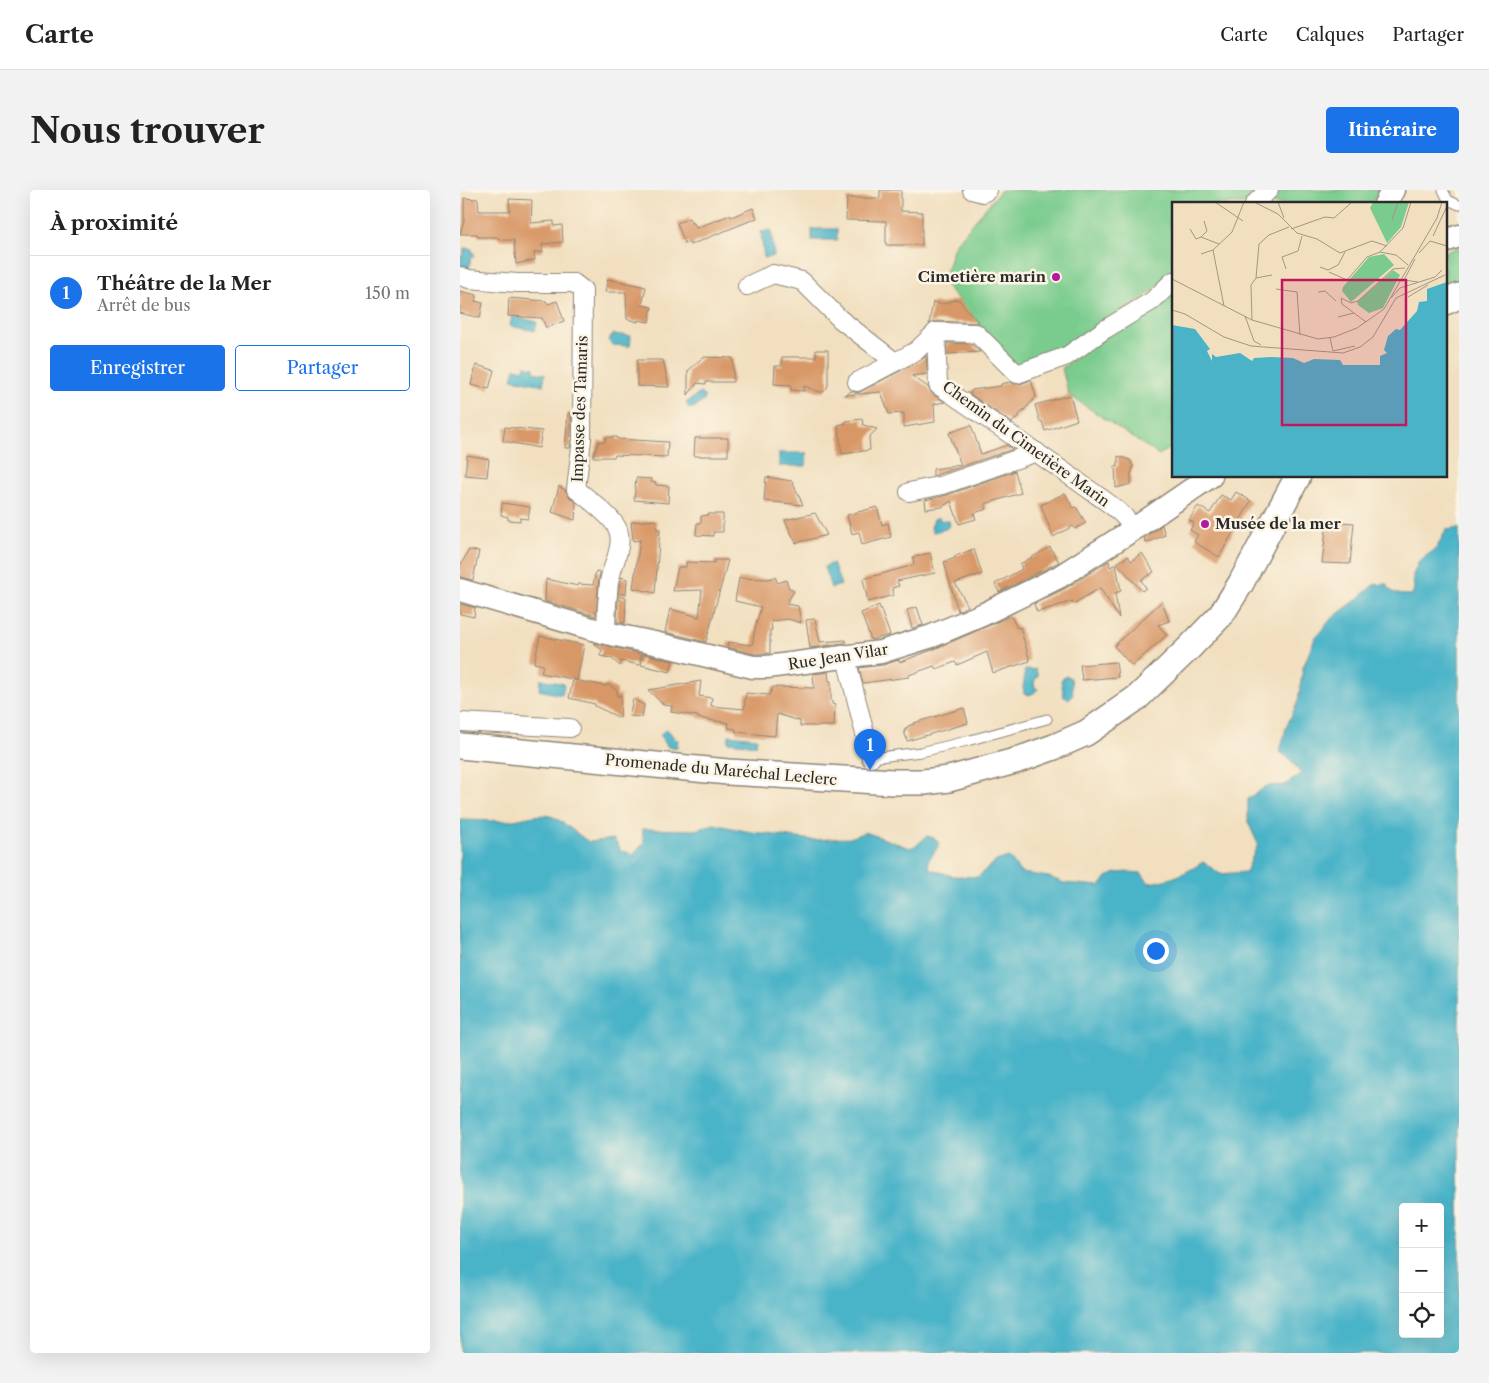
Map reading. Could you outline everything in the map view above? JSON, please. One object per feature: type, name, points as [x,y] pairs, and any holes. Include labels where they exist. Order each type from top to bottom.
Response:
[{"type":"main road","points":[[1446,302],[1459,296]]},
{"type":"main road","name":"Promenade du Maréchal Leclerc","points":[[460,746],[728,772],[892,782],[924,782],[949,779],[1015,761],[1086,733],[1138,697],[1189,648],[1221,614],[1242,583],[1297,478]]},
{"type":"street","points":[[972,190],[983,193],[988,190]]},
{"type":"street","points":[[1256,202],[1269,190]]},
{"type":"street","points":[[1386,202],[1393,190]]},
{"type":"street","points":[[1446,241],[1459,236]]},
{"type":"street","points":[[747,286],[773,274],[802,280],[840,319],[895,362]]},
{"type":"street","name":"Impasse des Tamaris","points":[[460,276],[469,279],[517,283],[574,283],[582,290],[582,439],[576,489],[615,524],[619,534],[619,552],[613,564],[609,583],[606,633]]},
{"type":"street","points":[[857,382],[916,351],[936,332],[976,333],[1017,374],[1067,356],[1104,330],[1152,301],[1172,282]]},
{"type":"street","name":"Chemin du Cimetière Marin","points":[[936,332],[938,385],[1113,507],[1130,522],[1134,529]]},
{"type":"street","points":[[909,492],[943,485],[1036,452]]},
{"type":"street","name":"Rue Jean Vilar","points":[[460,590],[606,633],[753,667],[846,658],[881,652],[932,636],[1059,577],[1134,529],[1208,478]]},
{"type":"street","points":[[846,658],[871,758]]},
{"type":"street","points":[[460,722],[570,728]]},
{"type":"lane","points":[[1443,190],[1448,200],[1459,205]]},
{"type":"lane","points":[[871,758],[921,752],[1047,719]]},
{"type":"green space","name":"Cimetière marin","points":[[1001,190],[1259,190],[1246,202],[1172,202],[1172,272],[1151,292],[1063,353],[1018,369],[943,282],[954,246]]},
{"type":"green space","points":[[1278,190],[1380,190],[1372,202],[1266,202]]},
{"type":"green space","points":[[1459,247],[1459,283],[1446,289],[1446,252]]},
{"type":"green space","points":[[1172,291],[1172,448],[1159,455],[1069,395],[1062,368]]},
{"type":"water","points":[[812,229],[837,229],[837,240],[812,240]]},
{"type":"water","points":[[771,230],[774,256],[764,258],[761,232]]},
{"type":"water","points":[[464,248],[472,249],[472,253],[474,253],[474,257],[471,257],[469,269],[460,268]]},
{"type":"water","points":[[512,316],[537,322],[535,331],[510,326]]},
{"type":"water","points":[[613,334],[631,336],[630,346],[612,345],[609,342]]},
{"type":"water","points":[[525,366],[534,368],[534,372],[545,374],[543,385],[512,379],[515,368],[524,370]]},
{"type":"water","points":[[700,393],[704,396],[704,401],[693,408],[689,408],[686,403]]},
{"type":"water","points":[[779,453],[807,453],[806,466],[779,466]]},
{"type":"water","points":[[939,517],[940,520],[949,521],[950,525],[946,529],[933,532],[931,528],[934,519]]},
{"type":"water","points":[[1459,528],[1459,1353],[460,1353],[460,820],[503,821],[545,815],[559,820],[589,842],[614,839],[621,851],[634,854],[644,843],[642,829],[695,830],[714,824],[745,831],[813,840],[850,838],[865,832],[910,848],[917,845],[927,836],[934,838],[940,844],[928,861],[930,869],[952,876],[978,877],[996,861],[1009,857],[1021,873],[1049,877],[1064,883],[1100,886],[1107,877],[1116,873],[1141,873],[1149,883],[1178,876],[1203,862],[1220,874],[1246,872],[1258,844],[1248,822],[1248,799],[1267,786],[1285,785],[1301,774],[1291,760],[1280,752],[1286,728],[1298,701],[1303,668],[1315,638],[1332,618],[1358,599],[1373,585],[1387,584],[1388,588],[1393,592],[1412,595],[1414,588],[1413,575],[1419,561],[1436,549],[1446,530]]},
{"type":"water","points":[[833,563],[841,585],[831,588],[824,567]]},
{"type":"water","points":[[1035,669],[1038,675],[1034,682],[1035,688],[1038,689],[1028,695],[1024,694],[1023,687],[1024,671]]},
{"type":"water","points":[[1066,676],[1071,678],[1073,695],[1069,699],[1064,697],[1061,680]]},
{"type":"water","points":[[541,679],[564,684],[562,695],[539,690]]},
{"type":"water","points":[[666,729],[678,740],[677,748],[668,747],[660,736]]},
{"type":"water","points":[[729,735],[757,738],[756,745],[728,742]]},
{"type":"building","points":[[880,190],[901,190],[901,211],[922,212],[922,245],[886,245],[886,221],[846,220],[847,198],[880,198]]},
{"type":"building","points":[[464,198],[478,199],[479,211],[510,211],[509,199],[532,200],[531,223],[554,221],[554,226],[562,225],[563,242],[542,244],[543,252],[534,252],[535,260],[516,264],[514,240],[478,237],[477,234],[460,234],[464,221]]},
{"type":"building","points":[[753,208],[757,218],[690,245],[689,242],[685,244],[677,223],[689,218],[696,228]]},
{"type":"building","points":[[608,279],[646,287],[642,305],[652,307],[649,322],[627,319],[626,292],[605,292]]},
{"type":"building","points":[[460,291],[477,295],[475,301],[483,303],[480,318],[460,313]]},
{"type":"building","points":[[509,298],[546,301],[548,304],[557,301],[564,321],[546,328],[542,318],[508,316]]},
{"type":"building","points":[[958,299],[979,323],[936,321],[929,324],[933,302],[942,304]]},
{"type":"building","points":[[947,343],[971,344],[980,352],[947,354]]},
{"type":"building","points":[[816,350],[828,350],[828,385],[823,392],[804,386],[804,391],[791,390],[791,385],[774,384],[775,366],[782,366],[782,357],[816,357]]},
{"type":"building","points":[[926,356],[927,374],[912,376],[928,387],[932,394],[945,402],[934,404],[935,422],[904,427],[904,413],[889,414],[881,392],[845,395],[852,391],[857,393],[862,391]]},
{"type":"building","points":[[703,357],[733,358],[733,382],[697,383],[688,395],[688,371]]},
{"type":"building","points":[[637,360],[663,360],[669,387],[637,386]]},
{"type":"building","points":[[476,365],[494,370],[489,389],[471,385]]},
{"type":"building","points":[[1031,380],[1036,397],[1012,423],[970,394],[972,390],[1001,386],[1001,384],[1010,382],[1020,384]]},
{"type":"building","points":[[1070,395],[1077,420],[1045,431],[1035,405]]},
{"type":"building","points":[[568,413],[572,413],[570,448],[565,448]]},
{"type":"building","points":[[862,419],[863,425],[877,429],[869,437],[870,450],[842,454],[838,425],[846,423],[846,421]]},
{"type":"building","points":[[971,425],[981,454],[1007,445],[1013,449],[933,476],[933,469],[961,465],[949,433]]},
{"type":"building","points":[[505,427],[542,431],[539,448],[503,441]]},
{"type":"building","points":[[606,437],[668,442],[667,457],[615,455],[614,457],[593,457],[599,441],[605,442]]},
{"type":"building","points":[[695,438],[728,438],[728,456],[694,456]]},
{"type":"building","points":[[467,455],[489,459],[487,477],[465,475]]},
{"type":"building","points":[[1118,456],[1130,460],[1133,467],[1131,484],[1116,488],[1115,466],[1118,467]]},
{"type":"building","points":[[1015,471],[1021,493],[985,504],[987,509],[974,513],[976,519],[959,524],[951,501],[942,507],[926,509],[925,500],[947,495]]},
{"type":"building","points":[[766,477],[792,481],[803,505],[764,501]]},
{"type":"building","points":[[636,478],[651,479],[651,482],[656,483],[656,485],[669,486],[668,503],[634,500]]},
{"type":"building","points":[[559,486],[576,502],[575,520],[552,512]]},
{"type":"building","name":"Musée de la mer","points":[[1236,492],[1251,501],[1219,557],[1194,542],[1198,535],[1190,530],[1194,523],[1189,520],[1198,506],[1210,513],[1221,495],[1231,500]]},
{"type":"building","points":[[1065,493],[1073,508],[1076,507],[1086,523],[1075,529],[1073,526],[1053,537],[1041,505]]},
{"type":"building","points":[[502,503],[530,507],[528,519],[520,518],[520,521],[508,520],[508,517],[501,515]]},
{"type":"building","points":[[877,507],[882,525],[888,523],[891,537],[862,545],[859,532],[852,534],[847,515]]},
{"type":"building","points":[[815,513],[827,535],[796,543],[785,520]]},
{"type":"building","points":[[723,514],[723,532],[713,532],[713,536],[696,535],[697,523],[701,523],[701,516]]},
{"type":"building","points":[[656,520],[657,529],[660,529],[655,593],[633,588],[640,540],[633,541],[631,522]]},
{"type":"building","points":[[1327,521],[1354,523],[1350,564],[1322,563]]},
{"type":"building","points":[[1162,525],[1165,535],[1146,543],[1144,538]]},
{"type":"building","points":[[1050,547],[1059,562],[999,592],[995,584],[1022,569],[1020,564]]},
{"type":"building","points":[[974,549],[982,574],[955,583],[968,606],[958,611],[944,562]]},
{"type":"building","points":[[469,550],[479,551],[473,580],[460,577],[460,566]]},
{"type":"building","points":[[930,553],[935,573],[897,581],[899,586],[892,588],[894,595],[868,602],[863,579],[914,565],[913,557]]},
{"type":"building","points":[[1142,553],[1154,572],[1141,580],[1146,588],[1142,591],[1117,563],[1128,556],[1131,561]]},
{"type":"building","points":[[714,560],[728,560],[706,642],[665,632],[670,609],[699,617],[702,590],[673,591],[678,567],[686,567],[686,562],[714,563]]},
{"type":"building","points":[[1109,561],[1110,567],[1116,564],[1121,591],[1115,593],[1119,618],[1100,588],[1073,604],[1073,601],[1037,612],[1034,604],[1066,588]]},
{"type":"building","points":[[596,571],[600,572],[596,616],[545,601],[546,579],[578,586],[578,584],[593,585]]},
{"type":"building","points":[[621,577],[627,579],[626,594],[618,594]]},
{"type":"building","points":[[775,577],[778,583],[786,580],[789,588],[794,591],[786,604],[798,606],[801,623],[788,619],[771,621],[770,653],[755,654],[727,647],[728,642],[752,645],[761,607],[735,601],[739,578],[768,579]]},
{"type":"building","points":[[618,596],[626,598],[625,623],[617,622]]},
{"type":"building","points":[[1162,601],[1169,621],[1158,625],[1167,635],[1132,666],[1114,646]]},
{"type":"building","points":[[460,604],[475,608],[474,617],[460,614]]},
{"type":"building","points":[[879,605],[890,635],[871,640],[861,613]]},
{"type":"building","points":[[917,607],[923,625],[912,628],[907,610]]},
{"type":"building","points":[[1011,616],[1017,628],[1020,627],[1030,661],[993,673],[987,652],[957,665],[955,662],[936,669],[934,666],[909,675],[909,677],[863,683],[859,668],[883,665],[899,660],[900,662]]},
{"type":"building","points":[[815,619],[820,642],[846,640],[846,643],[810,648],[806,620]]},
{"type":"building","points":[[540,636],[584,645],[577,680],[541,673],[543,665],[534,663]]},
{"type":"building","points":[[593,643],[641,654],[639,665],[621,661],[620,666],[611,658],[600,656],[602,650]]},
{"type":"building","points":[[643,654],[673,661],[670,672],[641,665]]},
{"type":"building","points":[[1116,662],[1118,677],[1082,680],[1080,665]]},
{"type":"building","points":[[828,672],[829,681],[831,681],[831,701],[835,705],[834,726],[800,726],[800,721],[777,714],[775,736],[736,732],[736,729],[728,728],[729,723],[671,712],[672,706],[664,705],[648,690],[701,681],[699,696],[712,698],[711,706],[744,709],[746,693],[769,695],[773,687],[814,688],[813,674]]},
{"type":"building","points":[[573,680],[606,686],[607,684],[617,690],[617,696],[621,695],[620,718],[595,706],[595,704],[569,698]]},
{"type":"building","points":[[633,699],[644,705],[642,717],[629,716]]},
{"type":"building","points":[[964,708],[968,723],[907,741],[904,730],[908,726]]},
{"type":"place","name":"Cimetière marin","points":[[1056,277]]},
{"type":"place","name":"Musée de la mer","points":[[1205,524]]},
{"type":"place","name":"Théâtre de la Mer","points":[[870,770]]}]
